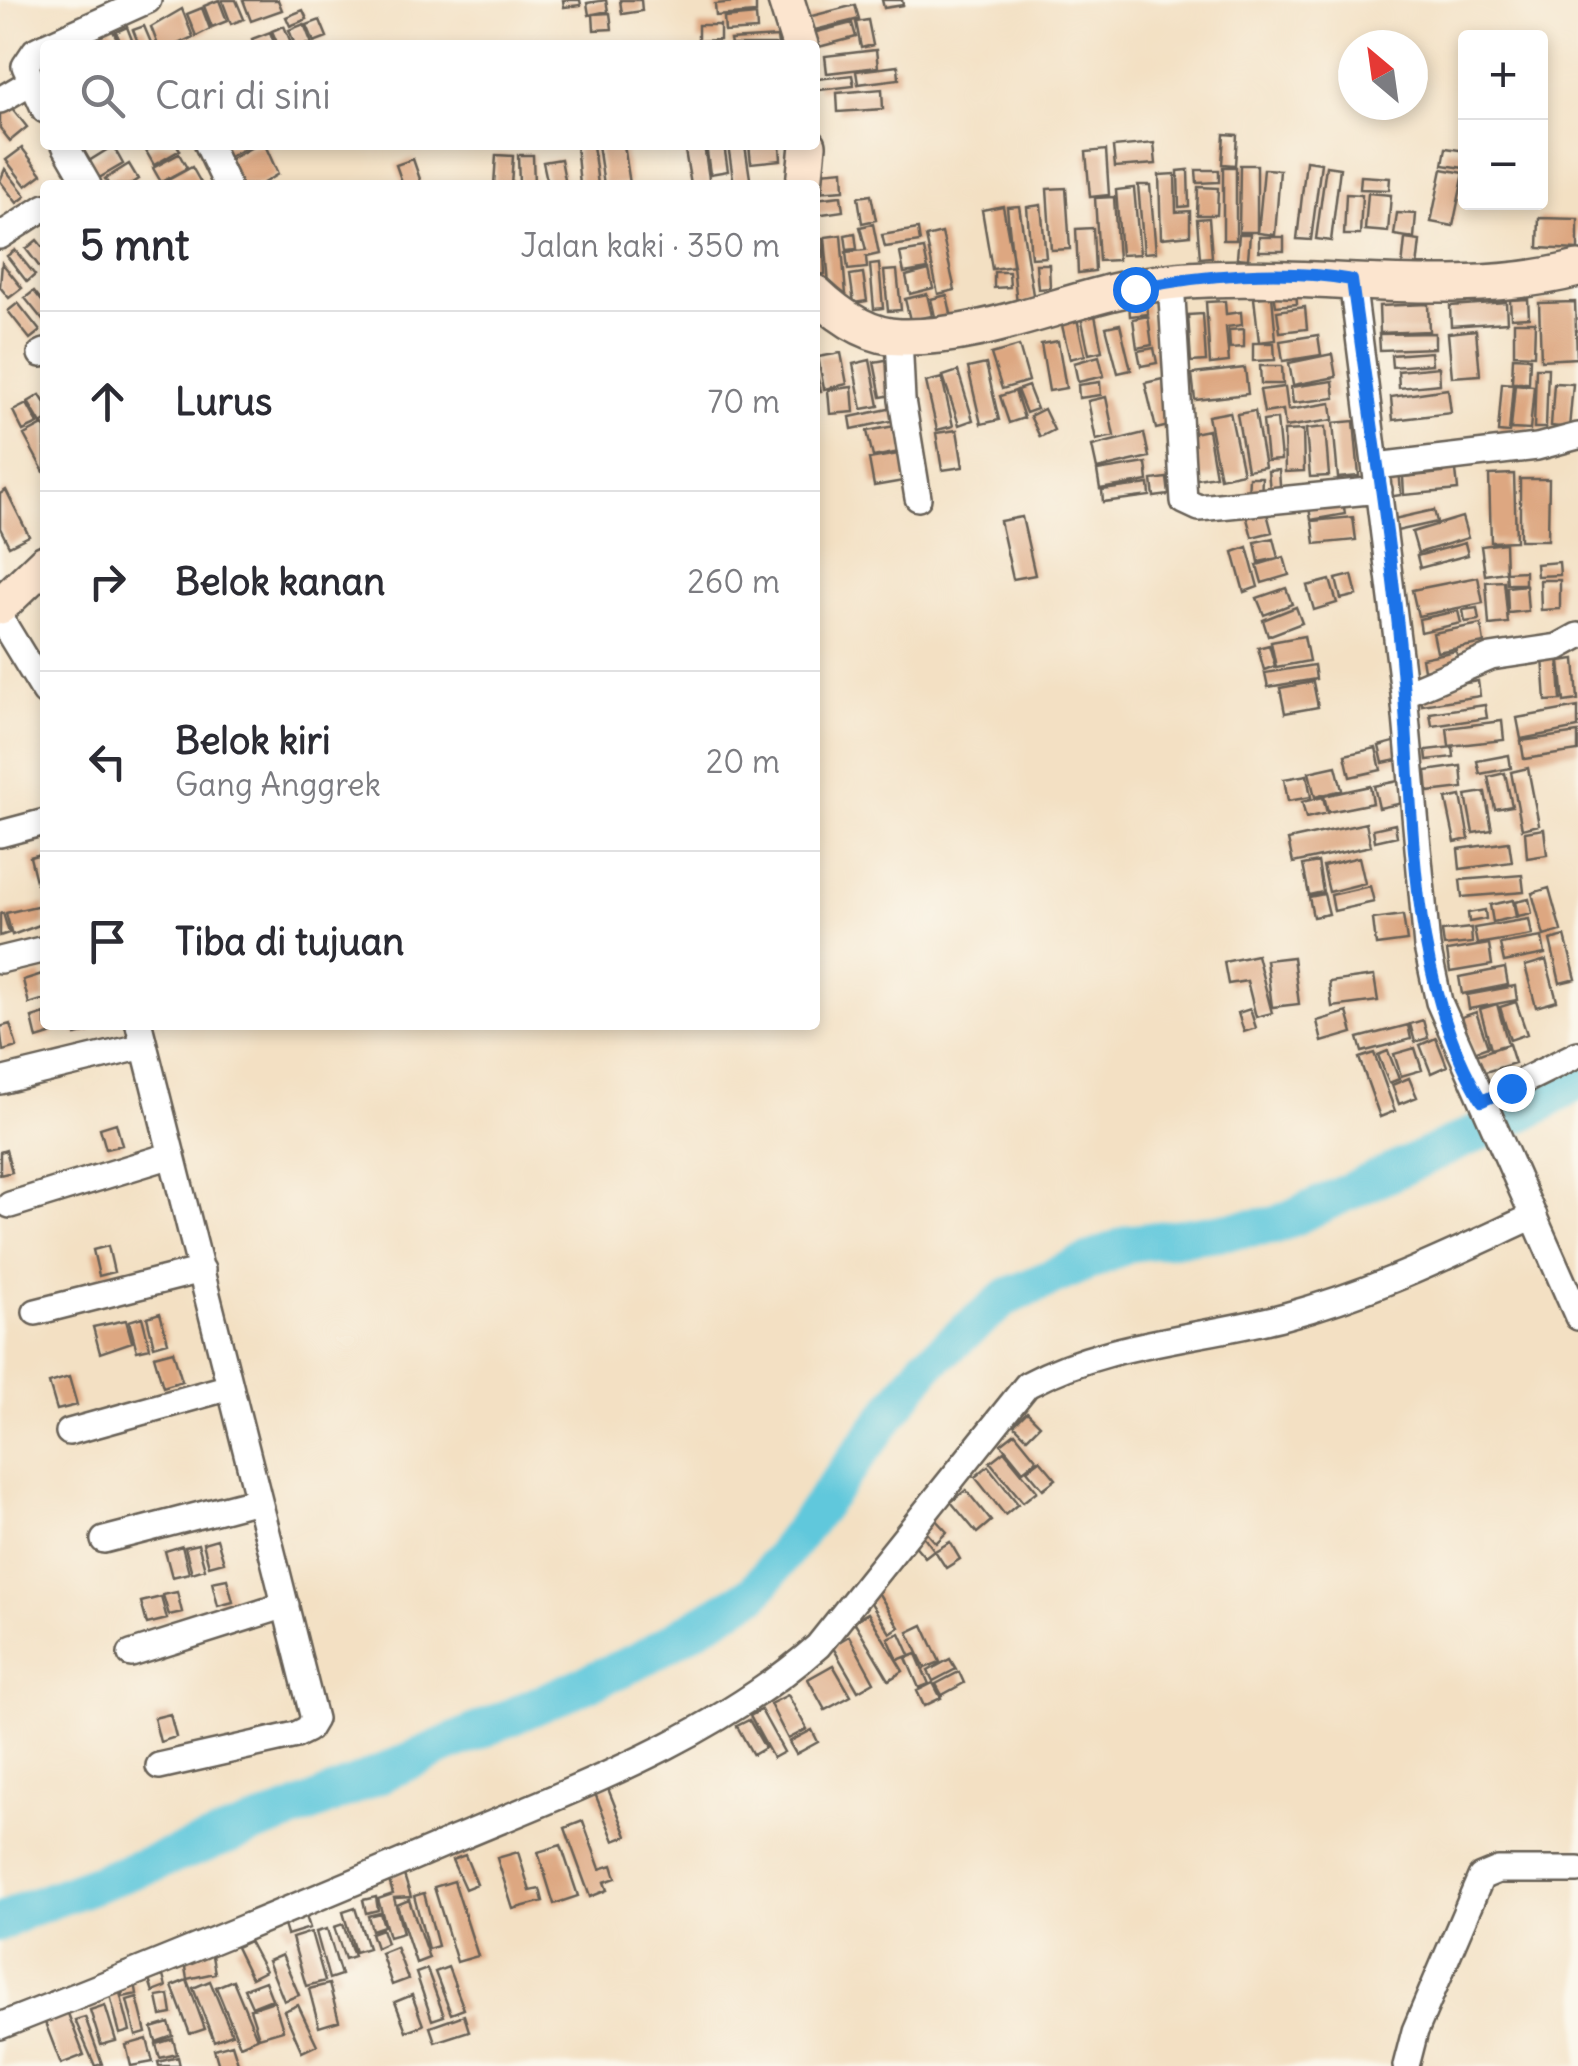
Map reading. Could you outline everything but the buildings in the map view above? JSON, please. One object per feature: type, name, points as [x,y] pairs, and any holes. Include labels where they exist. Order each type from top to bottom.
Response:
[{"type":"street","points":[[59,40],[148,0]]},
{"type":"street","points":[[786,0],[798,40]]},
{"type":"street","points":[[40,48],[25,66],[40,102]]},
{"type":"street","points":[[0,100],[29,83]]},
{"type":"street","points":[[71,150],[83,180]]},
{"type":"street","points":[[210,150],[224,180]]},
{"type":"street","points":[[0,236],[40,210]]},
{"type":"street","points":[[820,298],[871,332],[899,338],[958,331],[1171,281],[1262,276],[1485,281],[1578,270]]},
{"type":"street","points":[[1352,280],[1404,694],[1427,947],[1439,1002],[1578,1317]]},
{"type":"street","points":[[1171,281],[1184,500],[1188,505],[1200,508],[1377,478],[1537,448],[1578,436]]},
{"type":"street","points":[[899,338],[902,400],[918,498]]},
{"type":"street","points":[[0,606],[40,568]]},
{"type":"street","points":[[0,618],[40,684]]},
{"type":"street","points":[[1404,694],[1491,657],[1558,648],[1578,636]]},
{"type":"street","points":[[0,834],[40,823]]},
{"type":"street","points":[[0,960],[40,950]]},
{"type":"street","points":[[0,1081],[141,1035],[314,1719],[308,1729],[159,1766]]},
{"type":"street","points":[[1479,1096],[1578,1054]]},
{"type":"street","points":[[10,1205],[172,1156]]},
{"type":"street","points":[[0,2026],[508,1817],[660,1750],[734,1708],[786,1674],[818,1646],[1027,1385],[1063,1366],[1288,1316],[1402,1277],[1534,1216]]},
{"type":"street","points":[[36,1312],[202,1270]]},
{"type":"street","points":[[69,1432],[230,1387]]},
{"type":"street","points":[[104,1540],[258,1500]]},
{"type":"street","points":[[131,1654],[286,1605]]},
{"type":"street","points":[[1406,2066],[1415,2031],[1481,1876],[1498,1870],[1578,1870]]},
{"type":"waterway","points":[[0,1923],[27,1909],[298,1810],[638,1661],[755,1592],[927,1364],[1007,1297],[1131,1243],[1276,1225],[1541,1104],[1578,1080]]},
{"type":"route","points":[[1135,289],[1171,281],[1262,276],[1352,280],[1404,694],[1427,947],[1439,1002],[1470,1081],[1482,1101],[1511,1088]]}]
